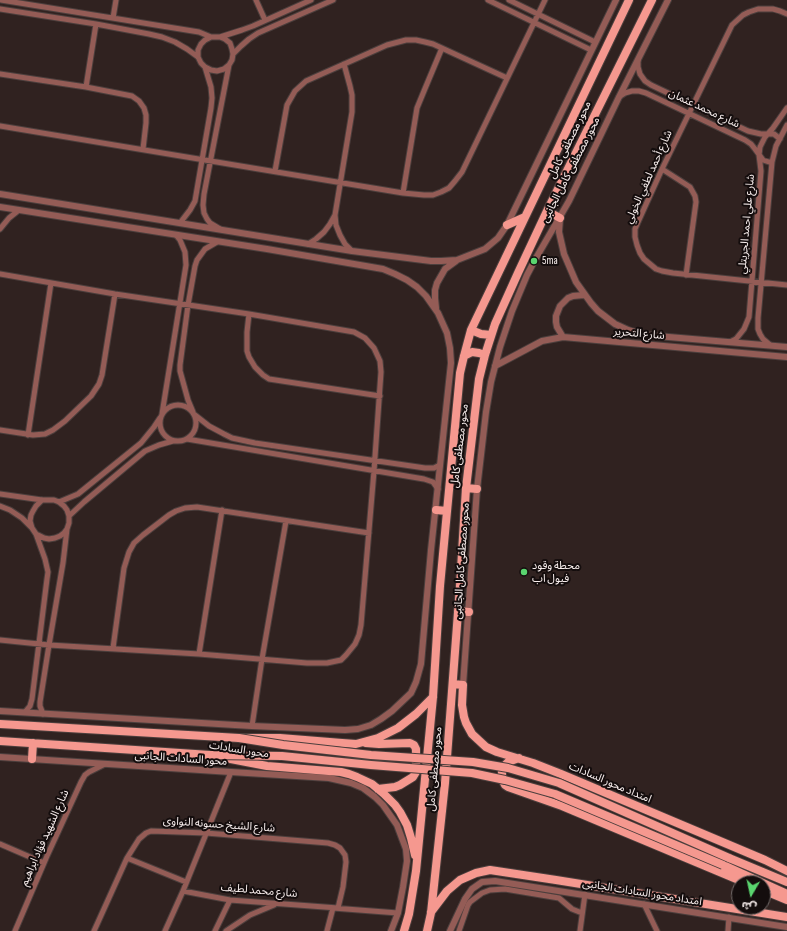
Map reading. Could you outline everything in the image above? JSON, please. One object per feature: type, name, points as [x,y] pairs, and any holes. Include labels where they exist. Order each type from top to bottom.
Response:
[{"type":"main road","name":"محور مصطفى كامل","points":[[404,931],[409,914],[416,870],[433,697],[440,586],[447,511],[460,373],[464,356],[471,330],[629,0]]},
{"type":"main road","name":"محور مصطفى كامل","points":[[427,931],[431,913],[443,802],[453,684],[466,488],[479,379],[491,335],[514,280],[652,0]]},
{"type":"main road","points":[[547,211],[560,218]]},
{"type":"main road","points":[[507,224],[526,217]]},
{"type":"main road","points":[[471,330],[481,334],[491,335]]},
{"type":"main road","points":[[464,356],[475,352],[485,355]]},
{"type":"main road","points":[[466,488],[477,489]]},
{"type":"main road","points":[[436,510],[447,511]]},
{"type":"main road","points":[[458,611],[469,612]]},
{"type":"main road","points":[[453,684],[463,685]]},
{"type":"main road","name":"امتداد محور السادات","points":[[463,685],[462,705],[466,723],[472,734],[486,747],[560,774],[765,860],[787,871]]},
{"type":"main road","name":"محور السادات","points":[[0,724],[239,738],[280,738],[356,744],[378,738],[398,728],[416,714],[433,697]]},
{"type":"main road","points":[[239,738],[283,745],[473,762],[508,768],[559,783],[787,882]]},
{"type":"main road","name":"محور السادات","points":[[0,741],[210,755],[267,766],[341,772],[361,778],[378,789],[395,805],[404,819],[413,846],[416,870]]},
{"type":"main road","points":[[362,742],[379,744],[410,743],[414,745],[416,749],[416,772],[413,777],[395,787],[378,789]]},
{"type":"main road","points":[[32,759],[33,743]]},
{"type":"main road","points":[[210,755],[282,756],[472,774],[505,780],[555,794],[723,865],[787,894]]},
{"type":"main road","points":[[519,758],[508,762],[502,770],[502,780],[508,787],[580,813],[731,877]]},
{"type":"main road","points":[[431,913],[447,891],[457,883],[468,876],[490,870],[787,917]]},
{"type":"main road","points":[[771,893],[787,900]]},
{"type":"street","points":[[1,0],[199,32],[211,37],[220,37],[242,30],[311,0]]},
{"type":"street","points":[[113,18],[116,0]]},
{"type":"street","points":[[256,0],[266,20]]},
{"type":"street","points":[[233,54],[258,33],[333,0]]},
{"type":"street","points":[[488,0],[591,50]]},
{"type":"street","points":[[508,0],[595,42]]},
{"type":"street","points":[[0,126],[403,193],[424,196],[433,195],[449,188],[462,172],[545,0]]},
{"type":"street","points":[[0,710],[43,714],[345,730],[358,729],[371,725],[382,719],[411,693],[419,674],[421,664],[451,363],[447,333],[436,306],[435,290],[437,283],[440,276],[451,264],[457,260],[485,249],[498,238],[507,224],[616,0]]},
{"type":"street","name":"محور مصطفى كامل الجانبى","points":[[463,685],[477,489],[486,412],[491,382],[506,329],[519,293],[536,258],[569,201],[619,96],[668,0]]},
{"type":"street","points":[[0,9],[96,24],[162,37],[175,42],[198,57]]},
{"type":"street","name":"شارع أحمد لطفي الخولي","points":[[787,14],[773,9],[758,9],[749,12],[732,25],[688,113],[635,229],[636,245],[640,253],[644,259],[656,269],[686,275],[787,285]]},
{"type":"street","points":[[86,88],[96,24]]},
{"type":"street","points":[[211,37],[205,40],[198,50],[198,57],[201,63],[205,67],[217,71],[224,69],[229,65]]},
{"type":"street","points":[[220,37],[226,39],[230,43],[233,54],[229,65],[203,205],[209,221],[221,230]]},
{"type":"street","points":[[275,171],[287,105],[290,97],[295,91],[306,81],[387,45],[406,40],[425,42],[442,48],[507,78]]},
{"type":"street","points":[[403,193],[418,108],[442,48]]},
{"type":"street","name":"شارع محمد عثمان","points":[[638,59],[640,74],[651,86],[748,131],[761,134],[774,134],[780,139]]},
{"type":"street","points":[[344,64],[350,86],[352,104],[335,215],[336,225],[340,235],[345,244],[352,251]]},
{"type":"street","points":[[180,223],[190,210],[195,200],[211,108],[211,87],[205,67]]},
{"type":"street","points":[[0,74],[132,96],[139,101],[144,108],[146,115],[143,149]]},
{"type":"street","name":"شارع محمد عثمان","points":[[619,96],[632,92],[646,93],[745,140],[751,144],[763,160],[766,162],[772,162]]},
{"type":"street","name":"شارع علي احمد الجريتلي","points":[[730,342],[736,339],[744,330],[749,317],[761,171],[759,155],[761,144],[787,108]]},
{"type":"street","name":"شارع علي احمد الجريتلي","points":[[771,346],[762,339],[757,324],[772,162],[776,146],[787,125]]},
{"type":"street","points":[[662,169],[690,187],[695,196],[696,202],[686,275]]},
{"type":"street","points":[[0,194],[352,251],[431,261],[457,260]]},
{"type":"street","points":[[0,207],[267,249],[383,269],[417,287],[426,296],[438,313]]},
{"type":"street","points":[[0,229],[9,218],[19,210]]},
{"type":"street","points":[[308,244],[324,232],[335,215]]},
{"type":"street","name":"شارع التحرير","points":[[560,218],[559,232],[564,254],[576,282],[584,295],[598,311],[621,327],[645,335],[787,347]]},
{"type":"street","points":[[173,441],[167,438],[162,432],[160,426],[186,265],[183,246],[176,235]]},
{"type":"street","points":[[267,249],[268,238]]},
{"type":"street","points":[[69,516],[145,451],[159,444],[173,441],[178,442],[187,439],[192,436],[195,431],[197,426],[196,420],[186,394],[180,371],[180,365],[195,266],[197,260],[206,249],[217,242]]},
{"type":"street","points":[[0,274],[354,332],[365,338],[374,348],[380,361],[381,372],[361,625],[358,638],[351,650],[340,660],[327,663],[307,663],[199,654],[49,645],[0,640]]},
{"type":"street","points":[[28,434],[51,283]]},
{"type":"street","points":[[0,430],[39,436],[45,434],[66,421],[91,396],[97,388],[103,369],[115,294]]},
{"type":"street","points":[[563,337],[557,327],[557,311],[568,298],[584,295]]},
{"type":"street","points":[[249,314],[246,332],[247,351],[255,367],[263,376],[269,379],[380,396]]},
{"type":"street","name":"شارع التحرير","points":[[495,366],[542,341],[563,337],[787,357]]},
{"type":"street","points":[[59,502],[78,494],[141,443],[161,416],[174,405],[184,406],[216,430],[232,438],[255,443],[425,468],[434,468],[440,465]]},
{"type":"street","points":[[187,439],[424,479],[433,482],[438,489]]},
{"type":"street","points":[[0,494],[42,500],[54,500],[64,506],[69,516],[64,558],[40,702],[43,714]]},
{"type":"street","points":[[32,528],[30,521],[32,510],[42,500]]},
{"type":"street","points":[[0,506],[10,510],[22,518],[32,528],[36,534],[48,572],[31,703],[25,712]]},
{"type":"street","points":[[113,648],[124,568],[129,552],[134,543],[143,535],[169,515],[180,510],[190,507],[197,507],[222,510],[368,533]]},
{"type":"street","points":[[199,654],[222,510]]},
{"type":"street","points":[[252,726],[286,521]]},
{"type":"street","points":[[36,534],[49,539],[60,536],[67,529]]},
{"type":"street","name":"محور السادات الجانبى","points":[[0,757],[329,778],[351,783],[363,788],[375,797],[397,824],[406,849],[407,861],[398,913]]},
{"type":"street","name":"شارع الشهيد فؤاد ابراهيم","points":[[15,931],[83,778],[91,770],[106,764]]},
{"type":"street","points":[[165,931],[183,891],[231,772]]},
{"type":"street","name":"شارع الشيخ حسونه النواوى","points":[[94,931],[127,858],[139,839],[151,831],[206,833],[324,842],[335,845],[343,852],[346,862],[343,886],[327,931]]},
{"type":"street","points":[[0,844],[44,863]]},
{"type":"street","points":[[127,858],[186,882]]},
{"type":"street","name":"امتداد محور السادات الجانبى","points":[[450,931],[465,899],[472,889],[482,882],[495,880],[787,927]]},
{"type":"street","points":[[459,931],[470,902],[482,893],[490,890],[505,889],[559,898],[572,909],[582,913]]},
{"type":"street","name":"شارع محمد لطيف","points":[[183,891],[230,900],[398,913]]},
{"type":"street","points":[[580,931],[585,894]]},
{"type":"street","points":[[215,931],[230,900]]},
{"type":"street","points":[[226,931],[250,915],[276,904]]},
{"type":"street","points":[[644,904],[657,931]]},
{"type":"street","points":[[391,931],[398,913]]},
{"type":"street","points":[[728,931],[730,917]]},
{"type":"place","name":"5ma","points":[[534,261]]},
{"type":"place","name":"محطة وقود فيول اب","points":[[524,572]]}]
